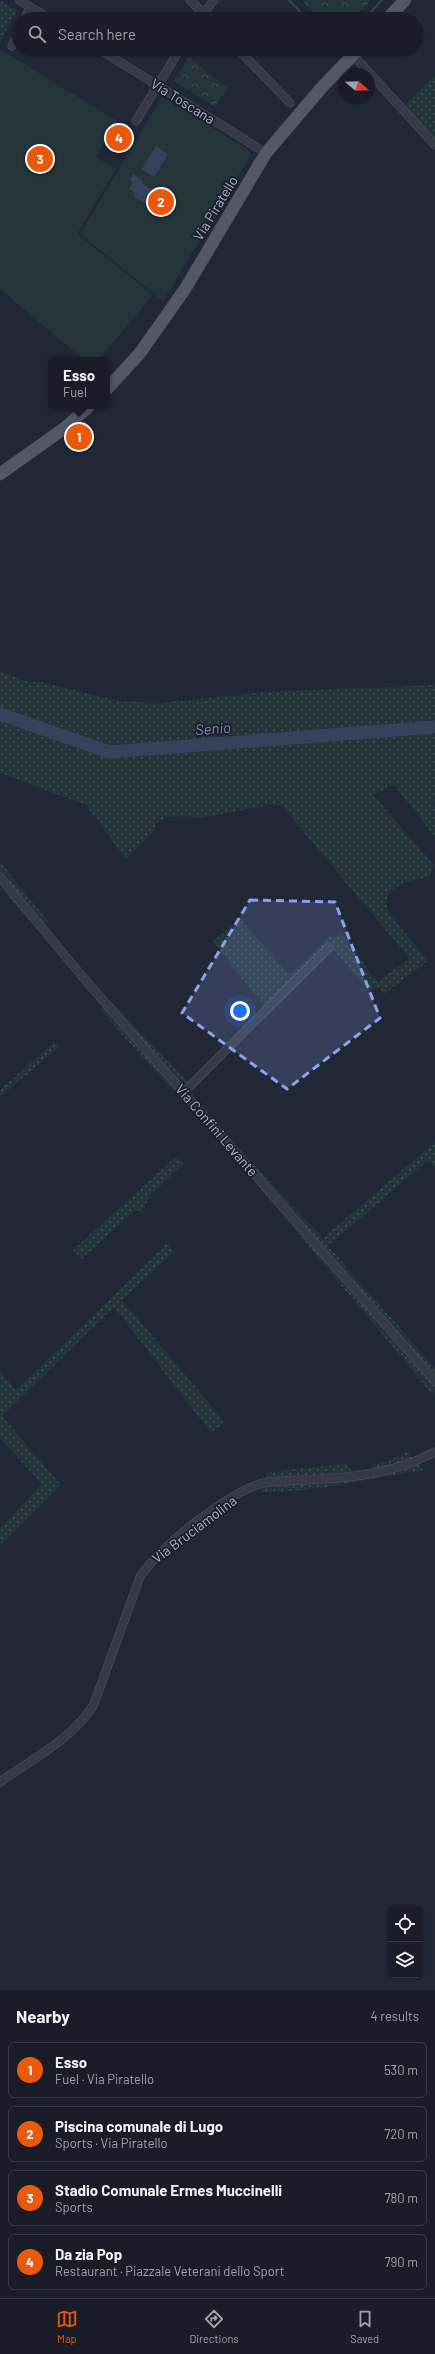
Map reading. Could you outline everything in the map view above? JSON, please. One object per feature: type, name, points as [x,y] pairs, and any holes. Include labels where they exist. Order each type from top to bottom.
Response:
[{"type":"main road","points":[[394,12],[405,0]]},
{"type":"main road","name":"Via Piratello","points":[[110,386],[140,353],[185,289],[266,153],[352,56]]},
{"type":"main road","points":[[0,474],[66,426],[86,409]]},
{"type":"street","points":[[19,0],[38,12]]},
{"type":"street","points":[[190,0],[198,12]]},
{"type":"street","points":[[204,12],[214,0]]},
{"type":"street","points":[[28,12],[30,7]]},
{"type":"street","name":"Via Toscana","points":[[110,56],[266,153]]},
{"type":"street","points":[[136,121],[176,56]]},
{"type":"street","points":[[245,56],[290,103]]},
{"type":"street","points":[[359,56],[435,145]]},
{"type":"street","name":"Via Confini Levante","points":[[0,877],[81,975],[435,1381]]},
{"type":"street","points":[[184,1092],[329,947]]},
{"type":"street","name":"Via Bruciamolina","points":[[0,1782],[75,1729],[86,1717],[94,1704],[140,1577],[148,1564],[163,1549],[204,1517],[253,1485],[267,1482],[368,1476],[392,1470],[435,1452]]},
{"type":"highlighted area","points":[[250,900],[335,902],[380,1018],[287,1089],[182,1013]]},
{"type":"green space","points":[[302,0],[371,0],[360,12],[313,12]]},
{"type":"green space","points":[[0,1],[17,10],[16,12],[12,12],[12,19],[0,42]]},
{"type":"green space","points":[[0,49],[117,121],[96,157],[116,169],[77,234],[153,295],[101,357],[80,357],[0,289]]},
{"type":"green space","points":[[189,57],[227,88],[215,107],[173,81]]},
{"type":"green space","points":[[435,75],[435,139],[405,105]]},
{"type":"green space","points":[[162,97],[247,149],[251,155],[163,301],[80,234]]},
{"type":"green space","points":[[0,671],[28,682],[42,682],[118,701],[160,703],[266,692],[435,685],[435,799],[433,804],[435,807],[435,837],[394,785],[373,795],[434,865],[430,876],[404,883],[391,892],[387,898],[387,906],[391,916],[428,961],[384,994],[379,987],[369,991],[334,950],[261,1022],[255,1016],[264,1007],[213,941],[240,919],[290,975],[331,935],[335,938],[340,933],[378,982],[409,958],[282,806],[274,804],[200,818],[168,817],[156,823],[155,830],[126,859],[86,805],[0,773]]},
{"type":"green space","points":[[0,862],[48,921],[37,930],[0,886]]},
{"type":"green space","points":[[106,996],[187,1081],[173,1091],[101,1011]]},
{"type":"green space","points":[[54,1042],[59,1047],[0,1097],[0,1090]]},
{"type":"green space","points":[[435,1142],[435,1168],[428,1160],[328,1246],[435,1368],[435,1393],[432,1394],[245,1170],[254,1165],[323,1238]]},
{"type":"green space","points":[[177,1156],[184,1163],[151,1195],[141,1211],[135,1210],[82,1259],[73,1250]]},
{"type":"green space","points":[[167,1244],[174,1252],[122,1300],[225,1422],[211,1433],[114,1307],[2,1416],[61,1485],[0,1546],[0,1528],[42,1484],[0,1438],[0,1372],[16,1390]]},
{"type":"green space","points":[[407,1452],[424,1470],[315,1489],[260,1493],[267,1472],[345,1464],[353,1471],[367,1469]]},
{"type":"water","points":[[156,146],[168,154],[154,177],[142,169]]},
{"type":"water","points":[[133,174],[143,181],[142,183],[154,191],[146,204],[133,196],[135,193],[129,189],[133,182],[130,180]]},
{"type":"waterway","points":[[289,0],[300,12]]},
{"type":"waterway","points":[[371,12],[382,0]]},
{"type":"waterway","name":"Senio","points":[[0,714],[109,752],[435,727]]},
{"type":"place","name":"Da zia Pop","points":[[119,138]]},
{"type":"place","name":"Stadio Comunale Ermes Muccinelli","points":[[40,159]]},
{"type":"place","name":"Piscina comunale di Lugo","points":[[161,202]]},
{"type":"place","name":"Esso","points":[[79,437]]}]
